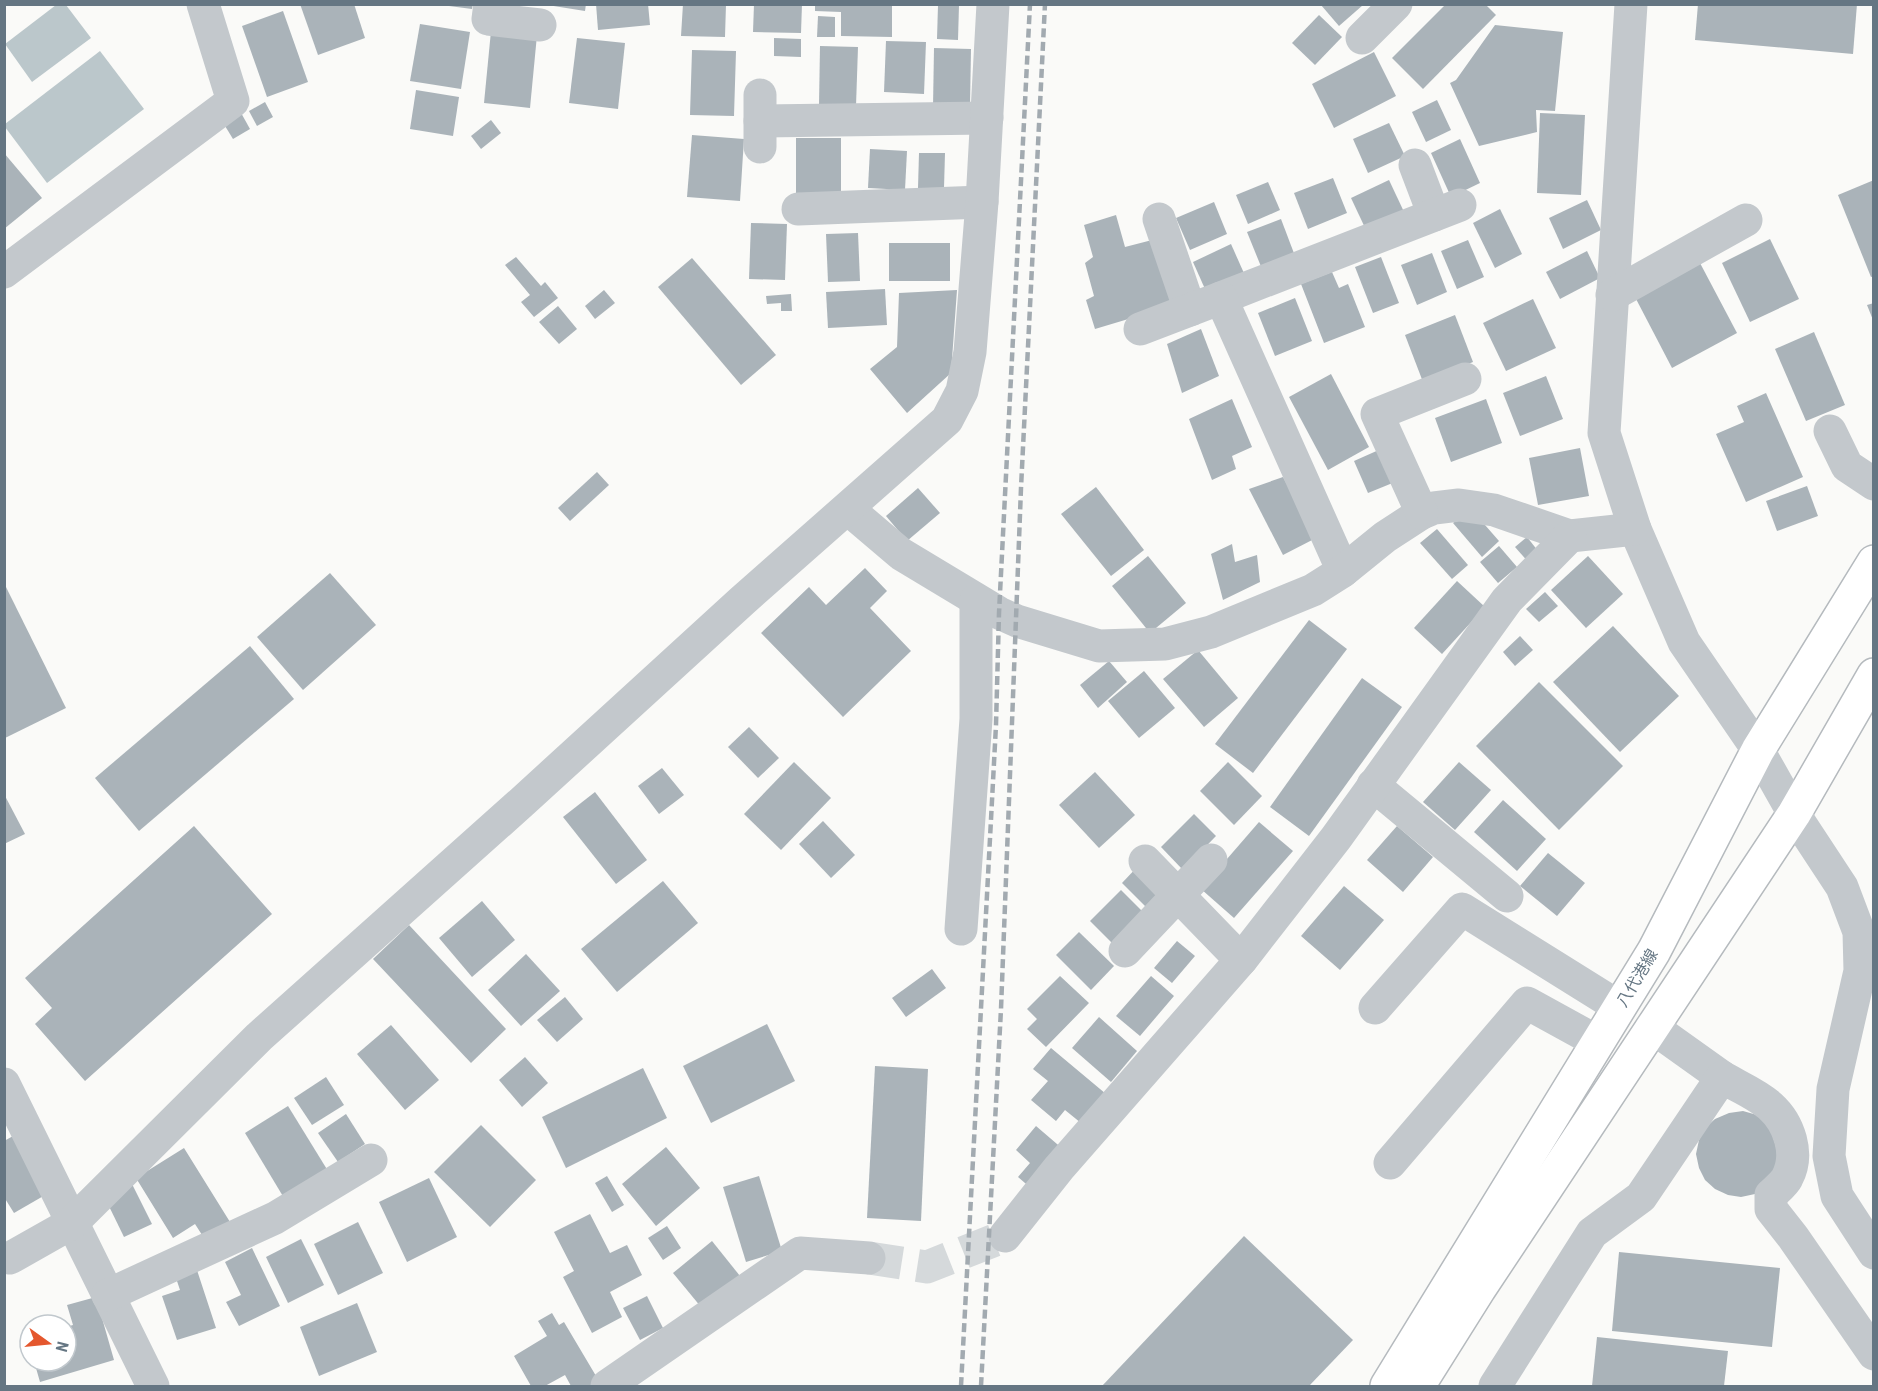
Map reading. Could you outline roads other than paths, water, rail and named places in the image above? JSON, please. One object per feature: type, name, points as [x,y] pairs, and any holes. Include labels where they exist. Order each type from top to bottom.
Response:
[{"type":"main road","name":"八代港線","points":[[1387,1386],[1654,951],[1758,750],[1874,562]]},
{"type":"main road","points":[[1418,1386],[1479,1289],[1794,814],[1874,675]]},
{"type":"street","points":[[4,272],[233,101],[203,4]]},
{"type":"street","points":[[490,4],[488,19],[540,25]]},
{"type":"street","points":[[6,1262],[72,1223],[259,1037],[742,601],[947,420],[962,391],[970,352],[982,202],[993,4]]},
{"type":"street","points":[[1362,38],[1396,4]]},
{"type":"street","points":[[1631,4],[1604,433],[1635,529],[1684,642],[1758,750],[1794,814],[1842,887],[1859,932],[1860,971],[1833,1089],[1829,1156],[1837,1196],[1874,1253]]},
{"type":"street","points":[[760,121],[881,108],[987,118]]},
{"type":"street","points":[[1140,329],[1447,210],[1415,165]]},
{"type":"street","points":[[798,209],[982,202]]},
{"type":"street","points":[[1159,219],[1190,310]]},
{"type":"street","points":[[1612,295],[1746,220]]},
{"type":"street","points":[[1221,298],[1343,571]]},
{"type":"street","points":[[1422,513],[1377,414],[1465,379]]},
{"type":"street","points":[[1830,431],[1847,466],[1874,484]]},
{"type":"street","points":[[848,509],[901,554],[999,613],[1017,621],[1099,646],[1165,644],[1211,632],[1313,590],[1343,571],[1385,537],[1422,513],[1434,508],[1459,505],[1494,510],[1570,536],[1635,529]]},
{"type":"street","points":[[1005,1236],[1059,1168],[1241,960],[1336,838],[1507,600],[1570,536]]},
{"type":"street","points":[[961,929],[976,719],[976,600]]},
{"type":"street","points":[[1373,784],[1507,896]]},
{"type":"street","points":[[1125,951],[1211,860]]},
{"type":"street","points":[[1144,861],[1241,960]]},
{"type":"street","points":[[1375,1008],[1462,909],[1619,1007]]},
{"type":"street","points":[[1390,1163],[1527,1003],[1598,1042]]},
{"type":"street","points":[[1652,1027],[1722,1077],[1769,1105],[1785,1124],[1792,1146],[1791,1165],[1786,1179],[1771,1195],[1771,1209],[1874,1354]]},
{"type":"street","points":[[1496,1386],[1592,1233],[1641,1197],[1722,1077]]},
{"type":"street","points":[[4,1084],[153,1386]]},
{"type":"street","points":[[108,1295],[275,1218],[371,1160]]},
{"type":"street","points":[[607,1386],[800,1253],[869,1258]]},
{"type":"street","points":[[1496,1386],[1511,1386]]},
{"type":"tunnel","points":[[869,1258],[927,1267],[1005,1236]]},
{"type":"railway","points":[[961,1386],[996,725],[999,613],[1030,4]]},
{"type":"railway","points":[[981,1386],[1001,1009],[1021,488],[1045,4]]}]
